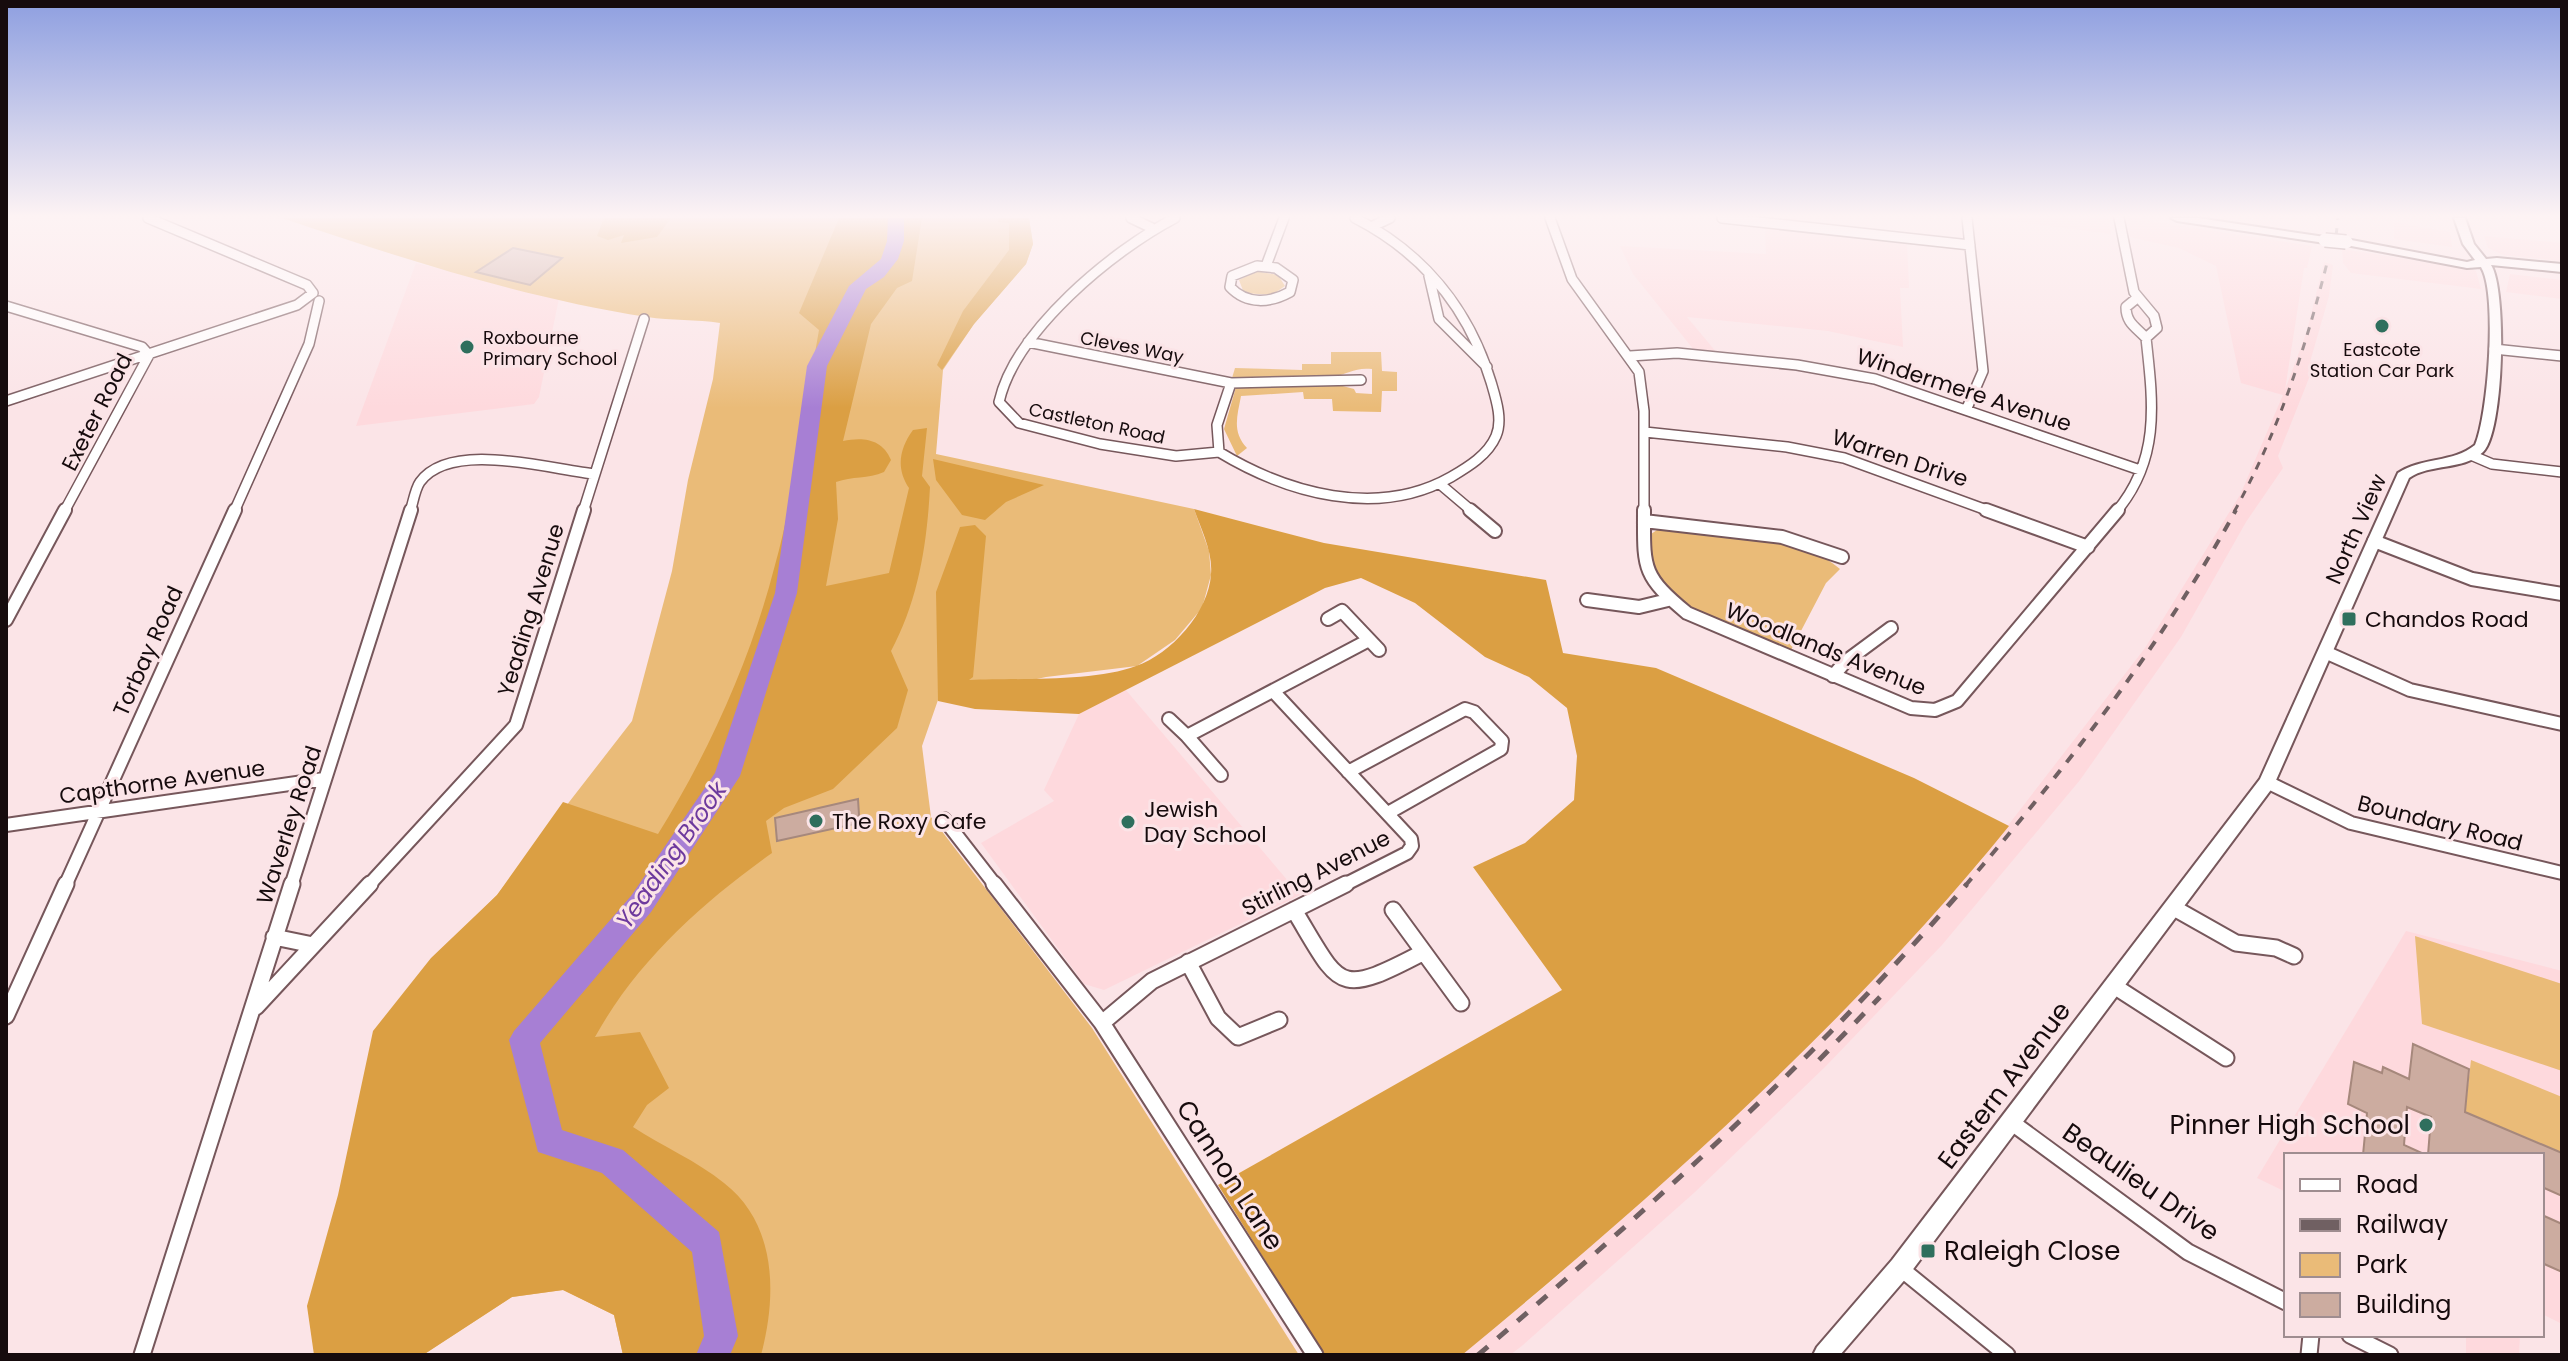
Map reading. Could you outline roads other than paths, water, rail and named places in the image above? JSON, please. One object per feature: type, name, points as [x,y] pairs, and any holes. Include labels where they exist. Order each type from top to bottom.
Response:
[{"type":"street","points":[[6,401],[315,299],[307,285],[299,282]]},
{"type":"street","name":"Castleton Road","points":[[1090,282],[1028,342],[1002,378],[999,402],[1019,423],[1162,455],[1195,457],[1219,452]]},
{"type":"street","points":[[1229,282],[1230,287],[1240,297],[1257,301],[1274,299],[1290,292],[1291,282]]},
{"type":"street","points":[[1431,282],[1439,319],[1487,367]]},
{"type":"street","points":[[1231,383],[1217,419],[1215,436],[1219,452],[1260,475],[1310,491],[1368,498],[1440,484],[1478,459],[1498,432],[1496,399],[1473,331],[1437,282]]},
{"type":"street","name":"Woodlands Avenue","points":[[1574,282],[1630,356],[1643,388],[1644,558],[1648,573],[1668,600],[1687,613],[1911,708],[1943,711],[1957,701],[2128,498],[2147,454],[2154,415],[2146,338],[2127,320],[2126,307],[2137,298]]},
{"type":"street","points":[[1967,408],[1983,371],[1974,282]]},
{"type":"street","name":"Woodlands Avenue","points":[[2133,282],[2137,298],[2152,311],[2156,322],[2157,328],[2146,338]]},
{"type":"street","points":[[2492,282],[2494,349],[2490,431],[2483,445],[2471,455],[2492,464],[2562,472]]},
{"type":"street","name":"Torbay Road","points":[[6,1016],[312,336],[322,310],[315,299]]},
{"type":"street","name":"Exeter Road","points":[[6,306],[148,352],[147,361],[123,407],[6,620]]},
{"type":"street","name":"Yeading Avenue","points":[[252,1011],[516,725],[644,319]]},
{"type":"street","name":"Cleves Way","points":[[1028,342],[1231,383],[1361,380]]},
{"type":"street","points":[[2494,349],[2562,356]]},
{"type":"street","name":"Windermere Avenue","points":[[1630,356],[1677,353],[1822,368],[1875,379],[1967,408],[2140,470]]},
{"type":"street","name":"Warren Drive","points":[[1645,432],[1787,447],[1844,458],[2088,547]]},
{"type":"street","name":"North View","points":[[2222,844],[2267,782],[2403,476],[2413,467],[2471,455]]},
{"type":"street","name":"Waverley Road","points":[[142,1355],[234,1056],[252,1011],[420,482],[441,466],[470,458],[595,474]]},
{"type":"street","points":[[1440,484],[1495,531]]},
{"type":"street","points":[[1644,521],[1773,535],[1842,557]]},
{"type":"street","points":[[2374,541],[2472,579],[2562,594]]},
{"type":"street","points":[[1587,600],[1639,607],[1668,600]]},
{"type":"street","points":[[1187,736],[1273,691],[1374,645],[1342,611],[1328,619]]},
{"type":"street","points":[[1833,676],[1856,652],[1871,647],[1891,628]]},
{"type":"street","points":[[2325,652],[2410,690],[2562,724]]},
{"type":"street","name":"Stirling Avenue","points":[[1102,1023],[1152,981],[1407,853],[1412,846],[1411,839],[1388,813],[1273,691]]},
{"type":"street","points":[[1348,772],[1465,709],[1474,712],[1502,741],[1501,749],[1388,813]]},
{"type":"street","points":[[1169,719],[1221,775]]},
{"type":"street","name":"Capthorne Avenue","points":[[6,825],[324,779]]},
{"type":"street","name":"Boundary Road","points":[[2267,782],[2351,823],[2562,873]]},
{"type":"street","name":"Cannon Lane","points":[[944,819],[1102,1023],[1315,1355]]},
{"type":"street","name":"Eastern Avenue","points":[[1825,1355],[1900,1268],[2222,844]]},
{"type":"street","points":[[2174,908],[2236,943],[2276,948],[2294,956]]},
{"type":"street","points":[[1294,910],[1334,979],[1348,985],[1362,983],[1422,953]]},
{"type":"street","points":[[1393,910],[1461,1003]]},
{"type":"street","points":[[274,937],[313,945]]},
{"type":"street","points":[[1188,962],[1218,1018],[1238,1037],[1279,1020]]},
{"type":"street","points":[[2114,986],[2226,1058]]},
{"type":"street","name":"Beaulieu Drive","points":[[2011,1122],[2188,1252],[2284,1301]]},
{"type":"street","points":[[1900,1268],[2007,1355]]},
{"type":"street","points":[[2354,1337],[2390,1355]]},
{"type":"waterway","name":"Yeading Brook","points":[[713,1355],[721,1336],[707,1244],[612,1161],[549,1141],[524,1040],[641,904],[727,776],[786,593],[817,366],[858,286],[866,282]]},
{"type":"railway","points":[[2234,512],[2264,452],[2289,390],[2322,282]]},
{"type":"railway","points":[[1965,886],[2039,797],[2144,658],[2236,510]]},
{"type":"railway","points":[[1478,1355],[1732,1129],[1911,948],[1967,884]]},
{"type":"railway","points":[[1819,1060],[1880,997]]},
{"type":"place","name":"Eastcote Station Car Park","points":[[2382,326]]},
{"type":"place","name":"Roxbourne Primary School","points":[[467,347]]},
{"type":"place","name":"Chandos Road","points":[[2349,619]]},
{"type":"place","name":"The Roxy Cafe","points":[[816,821]]},
{"type":"place","name":"Jewish Day School","points":[[1128,822]]},
{"type":"place","name":"Pinner High School","points":[[2426,1125]]},
{"type":"place","name":"Raleigh Close","points":[[1928,1251]]}]
